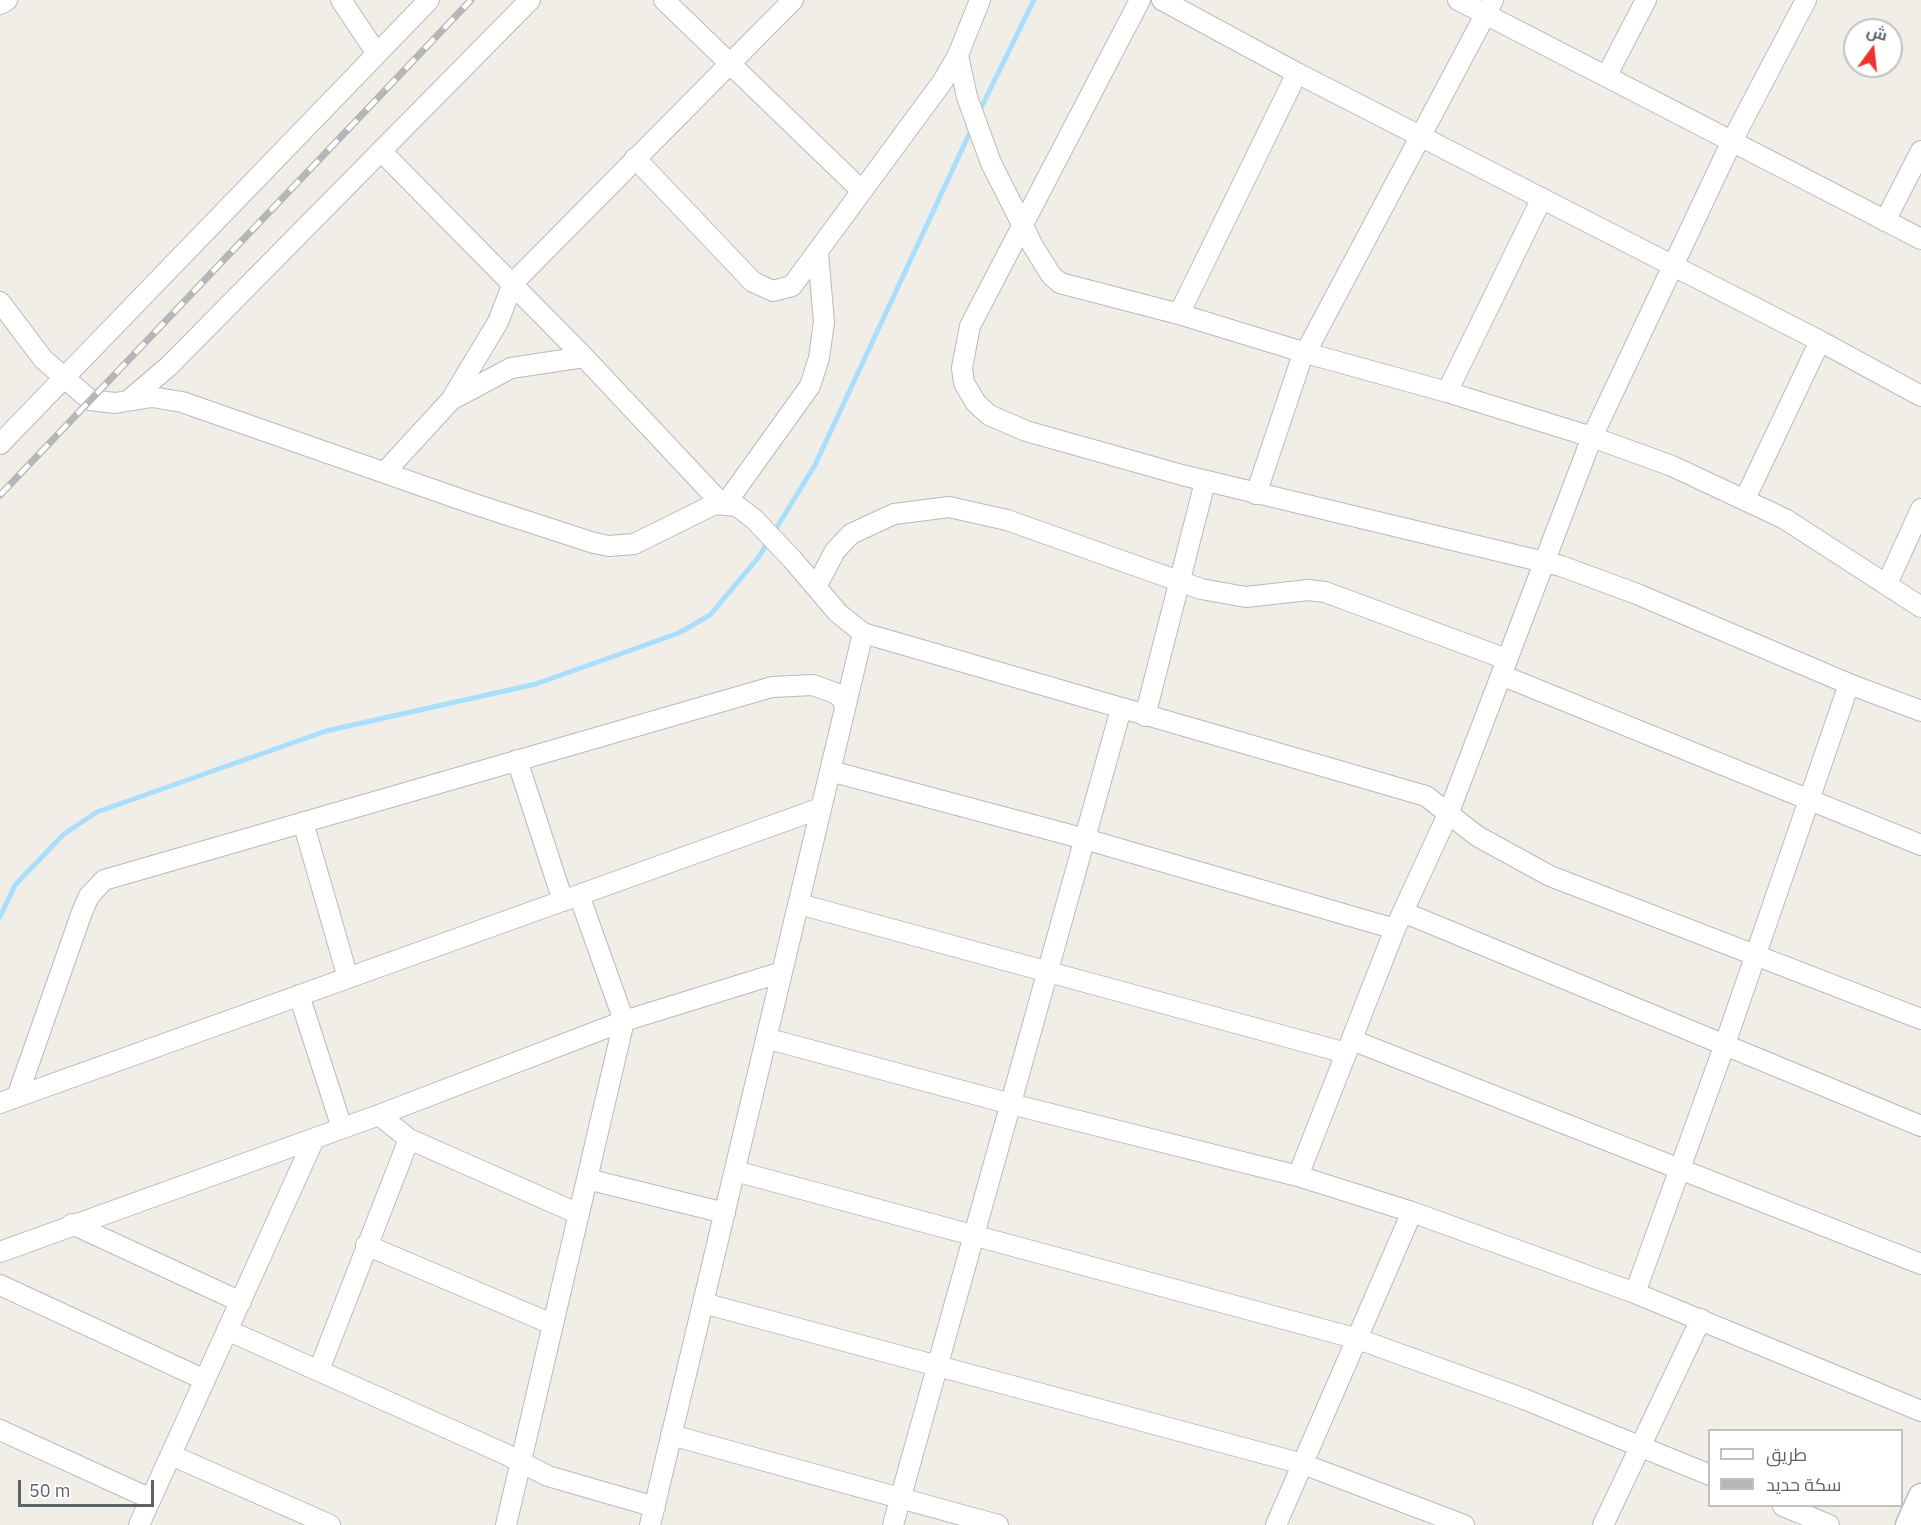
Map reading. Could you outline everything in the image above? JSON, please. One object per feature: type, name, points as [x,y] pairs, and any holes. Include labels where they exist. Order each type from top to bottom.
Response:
[{"type":"street","points":[[0,4],[7,0]]},
{"type":"street","points":[[341,0],[377,54]]},
{"type":"street","points":[[0,444],[429,0]]},
{"type":"street","points":[[129,400],[169,366],[530,0]]},
{"type":"street","points":[[664,0],[862,191]]},
{"type":"street","points":[[384,473],[451,400],[498,322],[513,283],[793,0]]},
{"type":"street","points":[[635,158],[753,282],[762,288],[781,291],[792,286],[943,81],[958,55],[980,0]]},
{"type":"street","points":[[1140,0],[981,301],[965,347],[962,368],[964,383],[976,403],[989,415],[1026,431],[1205,482],[1542,561],[1637,594],[1849,684],[1921,711]]},
{"type":"street","points":[[1162,0],[1296,73],[1820,341],[1921,396]]},
{"type":"street","points":[[1458,0],[1489,7],[1607,75],[1921,239]]},
{"type":"street","points":[[1607,75],[1646,0]]},
{"type":"street","points":[[1298,1176],[1399,921],[1449,812],[1542,561],[1592,437],[1732,141],[1806,0]]},
{"type":"street","points":[[1256,494],[1291,386],[1306,353],[1489,7]]},
{"type":"street","points":[[958,55],[973,117],[991,163],[1043,263],[1060,283],[1179,314],[1306,353],[1447,392],[1592,437],[1672,466],[1745,498],[1785,519],[1921,607]]},
{"type":"street","points":[[1179,314],[1296,73]]},
{"type":"street","points":[[1885,220],[1921,150]]},
{"type":"street","points":[[382,152],[513,283],[724,503],[737,506],[754,519],[838,612],[863,633],[1145,716],[1413,791],[1426,796],[1478,836],[1540,871],[1921,1019]]},
{"type":"street","points":[[1447,392],[1542,198]]},
{"type":"street","points":[[0,302],[22,333],[63,379],[90,400],[104,403],[152,397],[182,402],[384,473],[565,534],[609,546],[633,544],[724,503],[794,409],[812,379],[819,358],[824,322],[818,253]]},
{"type":"street","points":[[1745,498],[1820,341]]},
{"type":"street","points":[[451,400],[488,378],[512,368],[584,357]]},
{"type":"street","points":[[1145,716],[1205,482]]},
{"type":"street","points":[[816,587],[835,551],[851,534],[894,514],[949,507],[1007,520],[1178,582],[1237,596],[1268,596],[1308,590],[1325,592],[1808,800],[1921,845]]},
{"type":"street","points":[[1887,584],[1921,509]]},
{"type":"street","points":[[227,1330],[558,1480],[652,1516],[768,1039],[863,633]]},
{"type":"street","points":[[1635,1293],[1725,1044],[1849,684]]},
{"type":"street","points":[[9,1100],[82,912],[95,888],[112,877],[772,687],[813,685],[834,693],[843,700],[846,708]]},
{"type":"street","points":[[893,1525],[1121,709]]},
{"type":"street","points":[[506,1525],[624,1021],[571,898],[517,760]]},
{"type":"street","points":[[830,771],[1399,921],[1725,1044],[1921,1126]]},
{"type":"street","points":[[9,1100],[821,808]]},
{"type":"street","points":[[303,822],[348,978]]},
{"type":"street","points":[[799,904],[1048,973],[1349,1047],[1679,1169],[1921,1264]]},
{"type":"street","points":[[0,1251],[314,1139],[624,1021],[782,972]]},
{"type":"street","points":[[299,996],[342,1128]]},
{"type":"street","points":[[768,1039],[1011,1104],[1298,1176],[1412,1212],[1635,1293],[1921,1411]]},
{"type":"street","points":[[379,1115],[409,1139],[579,1214]]},
{"type":"street","points":[[139,1525],[314,1139]]},
{"type":"street","points":[[319,1370],[409,1139]]},
{"type":"street","points":[[735,1171],[1358,1339],[1472,1379],[1708,1474]]},
{"type":"street","points":[[587,1179],[725,1213]]},
{"type":"street","points":[[1276,1525],[1412,1212]]},
{"type":"street","points":[[72,1224],[241,1302]]},
{"type":"street","points":[[366,1245],[552,1324]]},
{"type":"street","points":[[0,1285],[205,1380]]},
{"type":"street","points":[[703,1303],[1303,1464],[1464,1525]]},
{"type":"street","points":[[1603,1525],[1643,1447],[1701,1319]]},
{"type":"street","points":[[0,1430],[151,1499]]},
{"type":"street","points":[[671,1435],[900,1500],[998,1525]]},
{"type":"street","points":[[171,1455],[330,1525]]},
{"type":"street","points":[[1908,1525],[1921,1496]]},
{"type":"street","points":[[1784,1507],[1829,1525]]},
{"type":"waterway","points":[[978,114],[1034,0]]},
{"type":"waterway","points":[[0,917],[15,885],[64,834],[97,812],[326,731],[536,684],[679,633],[710,615],[758,558],[815,465],[972,128]]},
{"type":"railway","points":[[0,495],[471,0]]}]
